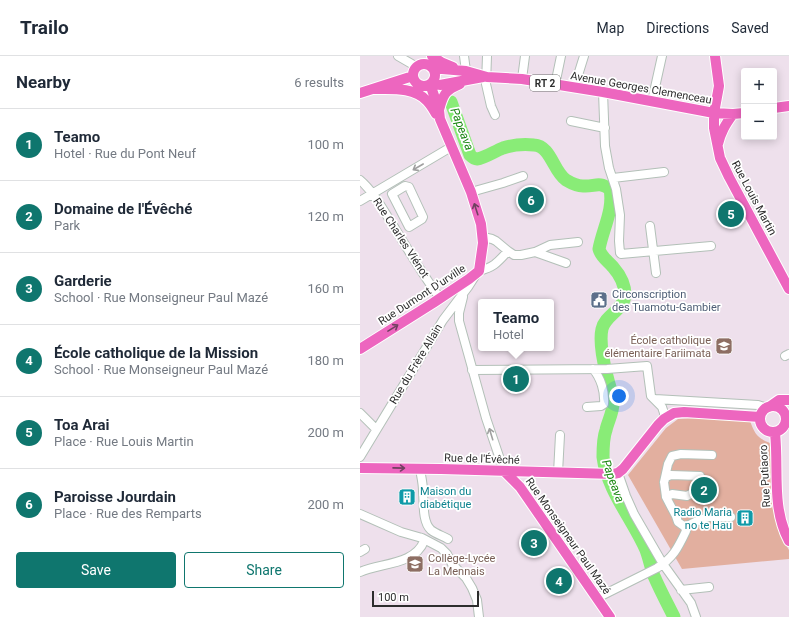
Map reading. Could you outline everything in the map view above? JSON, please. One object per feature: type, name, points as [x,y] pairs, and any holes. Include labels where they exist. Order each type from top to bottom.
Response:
[{"type":"main road","name":"Rue Louis Martin","points":[[715,56],[719,86],[714,113],[714,128],[723,164],[789,289]]},
{"type":"main road","name":"RT 2","points":[[423,64],[416,83],[423,86],[431,84],[440,85],[487,77]]},
{"type":"main road","name":"RT 2","points":[[360,93],[375,89],[423,64],[442,69],[466,71],[487,77]]},
{"type":"main road","points":[[423,64],[435,72],[435,78],[431,84],[440,110]]},
{"type":"main road","name":"Avenue Georges Clemenceau","points":[[487,77],[522,79],[604,92],[714,113],[741,113]]},
{"type":"main road","points":[[476,79],[452,88],[446,94],[442,100],[440,119],[470,192],[481,224],[483,243],[478,272]]},
{"type":"main road","points":[[375,89],[404,90],[418,94],[428,101],[445,130]]},
{"type":"main road","points":[[777,108],[789,106]]},
{"type":"main road","points":[[718,148],[720,135],[733,114]]},
{"type":"main road","name":"Rue Dumont D'urville","points":[[360,349],[478,272]]},
{"type":"main road","points":[[768,407],[775,406],[780,408],[785,412],[787,419],[783,429],[775,433],[764,429],[760,424],[760,417],[763,411],[768,407],[779,400],[789,400]]},
{"type":"main road","points":[[611,473],[626,466],[658,425],[664,419],[674,414],[684,412],[760,417]]},
{"type":"main road","name":"Rue Putiaoro","points":[[775,433],[777,500],[781,523],[789,541]]},
{"type":"main road","name":"Rue de l'Évêché","points":[[360,468],[611,473]]},
{"type":"main road","name":"Rue Monseigneur Paul Mazé","points":[[504,471],[522,490],[610,617]]},
{"type":"street","points":[[398,56],[423,64]]},
{"type":"street","points":[[464,56],[466,71]]},
{"type":"street","points":[[488,56],[486,84],[491,106],[495,115]]},
{"type":"street","points":[[522,79],[525,56]]},
{"type":"street","points":[[555,85],[561,56]]},
{"type":"street","points":[[574,88],[584,56]]},
{"type":"street","points":[[652,101],[662,56]]},
{"type":"street","points":[[604,92],[606,153],[616,189],[620,215],[620,253],[654,252],[711,246]]},
{"type":"street","points":[[571,121],[605,128]]},
{"type":"street","points":[[360,201],[451,146]]},
{"type":"street","points":[[613,178],[664,172]]},
{"type":"street","points":[[470,192],[523,176]]},
{"type":"street","name":"Rue Charles Viénot","points":[[360,180],[381,206],[440,298]]},
{"type":"street","points":[[398,233],[409,227],[422,219],[423,216],[409,187],[405,186],[392,194],[409,227]]},
{"type":"street","points":[[650,226],[656,273]]},
{"type":"street","points":[[483,237],[496,241],[514,254],[521,255],[535,252],[550,245],[578,242]]},
{"type":"street","points":[[478,272],[496,264],[508,251]]},
{"type":"street","points":[[535,252],[566,263]]},
{"type":"street","name":"Rue du Frère Allain","points":[[360,457],[443,320],[478,272]]},
{"type":"street","points":[[468,287],[459,313],[459,321],[472,370],[504,471]]},
{"type":"street","points":[[472,370],[600,369],[647,366],[651,396],[662,407],[664,419]]},
{"type":"street","points":[[587,407],[601,406],[604,404],[605,396],[598,375],[600,369]]},
{"type":"street","points":[[655,399],[758,405],[768,407]]},
{"type":"street","points":[[360,413],[376,429]]},
{"type":"street","points":[[558,473],[560,435]]},
{"type":"street","points":[[685,528],[678,522],[666,497],[664,482],[668,464],[672,456],[681,454],[712,455]]},
{"type":"street","points":[[420,469],[425,518],[428,526],[448,539]]},
{"type":"street","points":[[611,473],[626,496],[660,566],[681,590],[690,603],[696,617]]},
{"type":"street","points":[[664,482],[666,477],[671,475],[700,476],[696,491],[687,496],[672,494],[666,497]]},
{"type":"street","points":[[360,514],[401,532],[422,538],[441,548],[447,554],[452,564],[466,578],[472,588],[477,600],[479,617]]},
{"type":"street","points":[[685,528],[708,517],[731,517]]},
{"type":"street","points":[[597,598],[660,566],[674,554],[686,531],[685,528]]},
{"type":"street","points":[[360,572],[373,567],[401,561],[414,554],[422,546],[424,541],[422,538]]},
{"type":"street","points":[[681,590],[709,587]]},
{"type":"shaded area","points":[[712,417],[750,421],[757,435],[770,443],[773,504],[780,535],[789,550],[789,559],[682,569],[628,475],[666,428],[678,419]]},
{"type":"waterway","name":"Papeava","points":[[451,102],[470,155],[474,158],[477,159],[487,156],[510,146],[540,146],[548,154],[558,171],[566,180],[579,185],[602,185],[610,189],[611,204],[599,249],[603,257],[620,277],[625,295],[621,305],[604,324],[601,334],[606,374],[613,403],[604,436],[603,457],[605,469],[615,493],[641,539],[654,576],[674,617]]},
{"type":"place","name":"Paroisse Jourdain","points":[[531,200]]},
{"type":"place","name":"Toa Arai","points":[[731,214]]},
{"type":"place","name":"Circonscription des Tuamotu-Gambier","points":[[599,300]]},
{"type":"place","name":"École catholique élémentaire Fariimata","points":[[724,346]]},
{"type":"place","name":"Teamo","points":[[516,379]]},
{"type":"place","name":"Domaine de l'Évêché","points":[[704,490]]},
{"type":"place","name":"Maison du diabétique","points":[[407,497]]},
{"type":"place","name":"Radio Maria no te Hau","points":[[745,518]]},
{"type":"place","name":"Garderie","points":[[534,543]]},
{"type":"place","name":"Collège-Lycée La Mennais","points":[[415,564]]},
{"type":"place","name":"École catholique de la Mission","points":[[559,581]]}]
